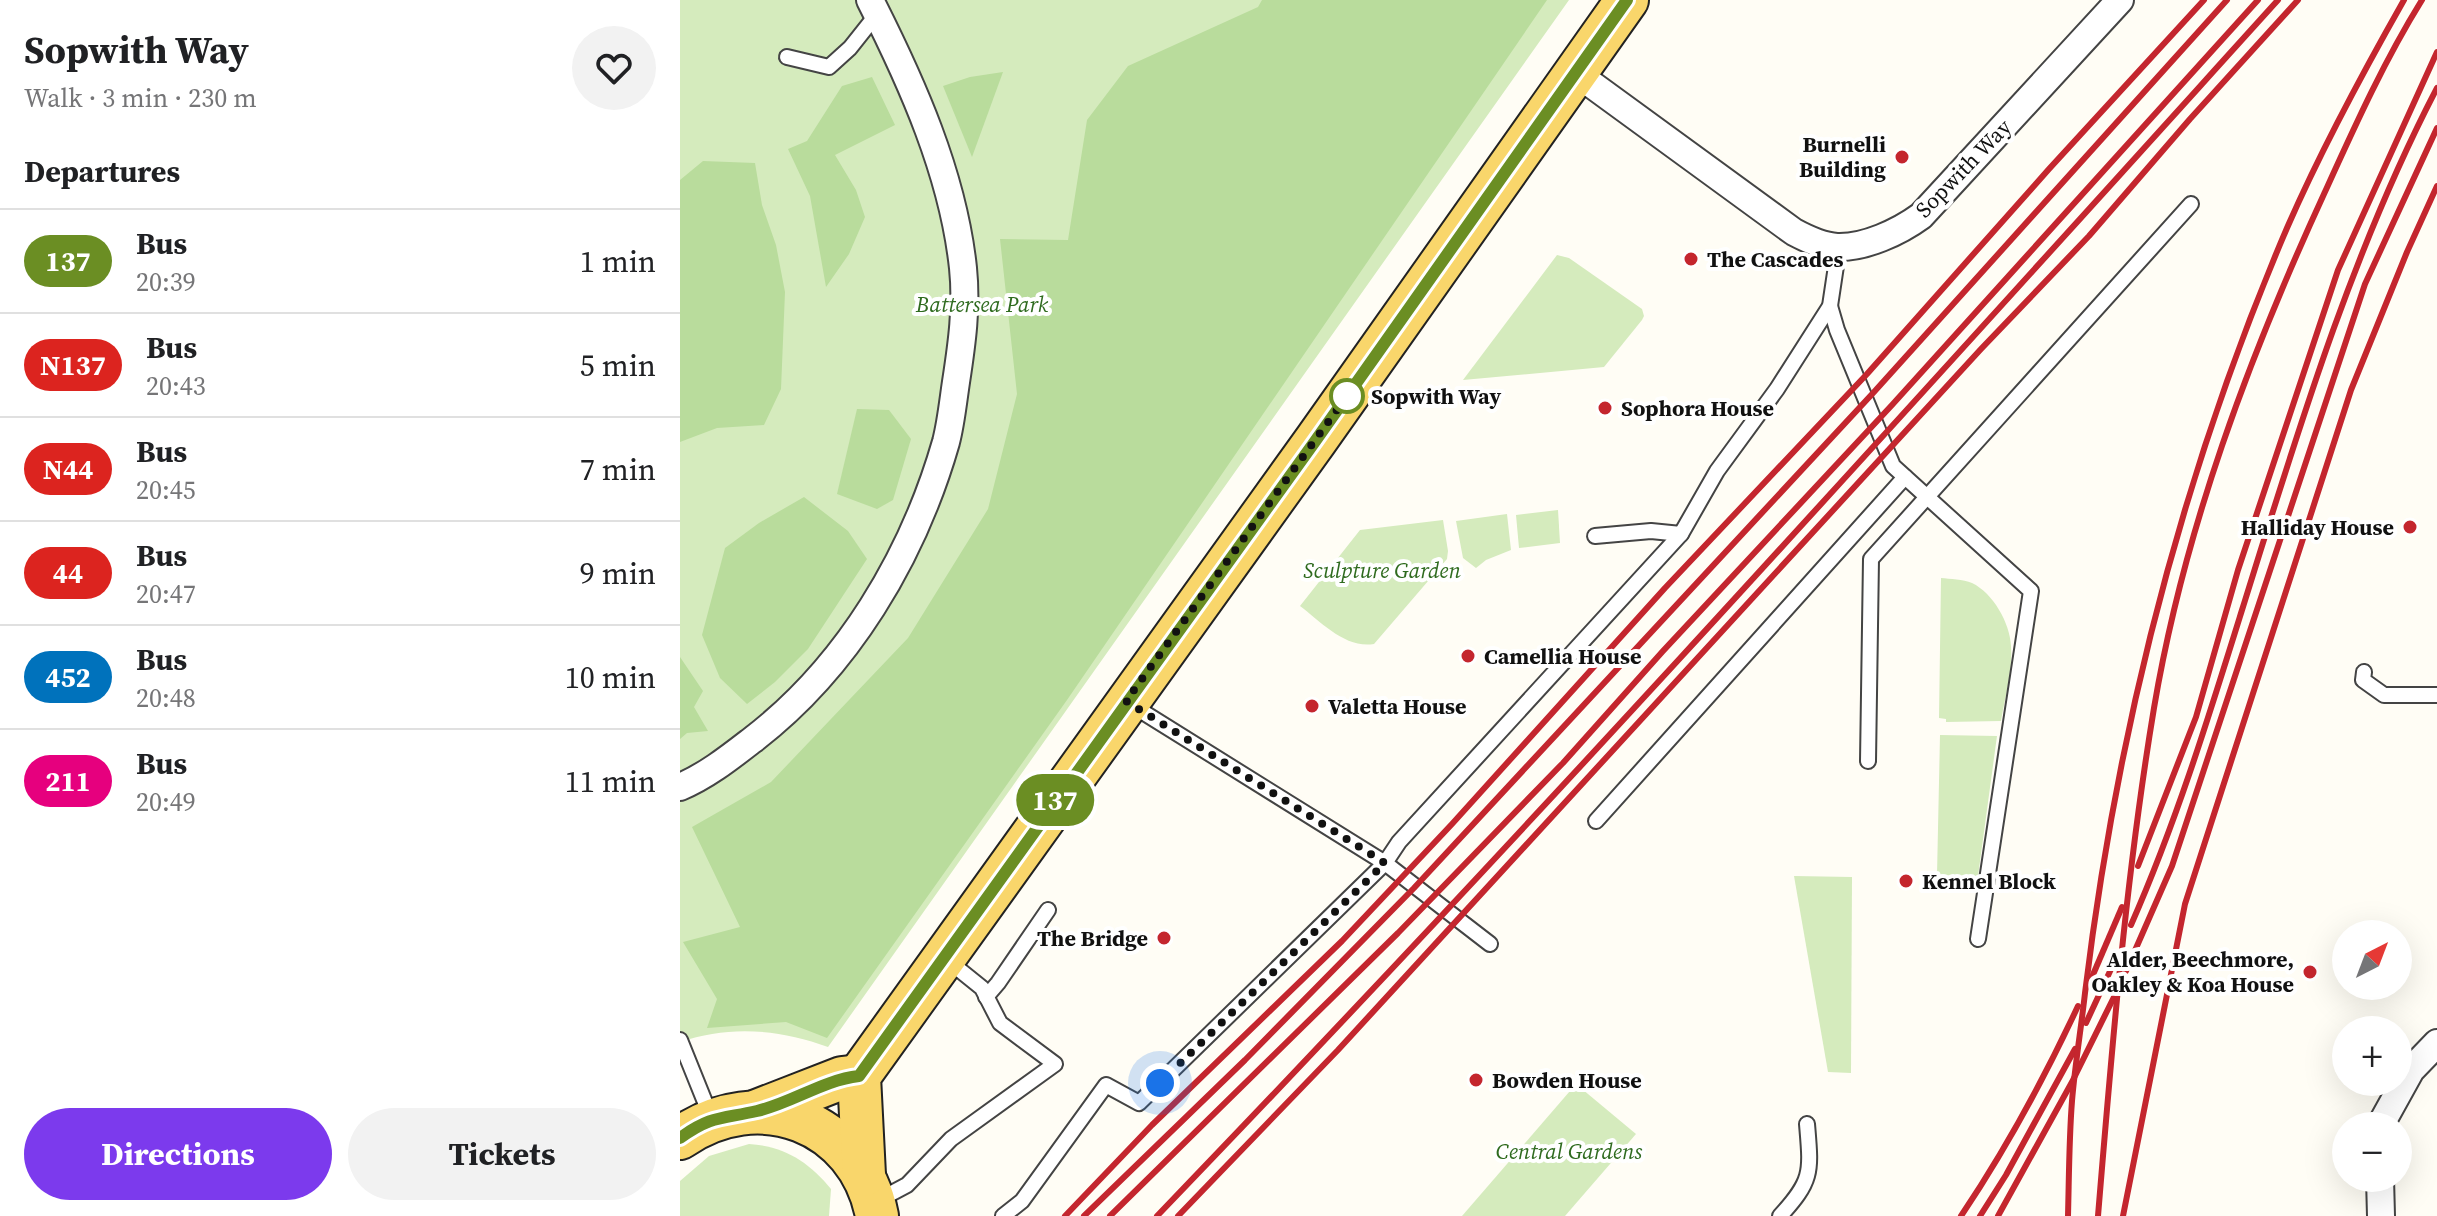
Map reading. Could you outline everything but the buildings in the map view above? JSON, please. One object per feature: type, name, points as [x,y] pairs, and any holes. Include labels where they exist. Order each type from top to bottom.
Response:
[{"type":"main road","points":[[872,1198],[859,1076],[1627,0]]},
{"type":"main road","points":[[696,1128],[757,1111],[842,1078],[859,1076]]},
{"type":"main road","points":[[757,1111],[797,1118],[816,1127],[847,1152],[872,1198]]},
{"type":"street","name":"Sopwith Way","points":[[1836,247],[1878,238],[1921,216],[2120,0]]},
{"type":"street","points":[[680,787],[697,780],[775,723],[814,684],[850,639],[882,593],[905,550],[946,440],[965,323],[963,267],[943,172],[912,89],[874,7]]},
{"type":"street","points":[[1576,73],[1794,232],[1811,241],[1836,247]]},
{"type":"street","points":[[2388,1112],[2411,1070],[2437,1043]]},
{"type":"street","points":[[2380,1192],[2381,1216]]},
{"type":"lane","points":[[787,57],[829,67],[850,48],[874,7]]},
{"type":"lane","points":[[1868,761],[1871,559],[2191,204]]},
{"type":"lane","points":[[1003,1216],[1022,1201],[1106,1085],[1139,1103],[1385,863],[1399,842],[1681,534],[1717,471],[1777,389],[1830,306],[1836,247]]},
{"type":"lane","points":[[1830,306],[1893,466],[2031,591],[1978,939]]},
{"type":"lane","points":[[1596,821],[1905,477]]},
{"type":"lane","points":[[1595,536],[1651,531],[1681,534]]},
{"type":"lane","points":[[2364,672],[2363,680],[2384,695],[2437,695]]},
{"type":"lane","points":[[1126,701],[1385,863],[1490,944]]},
{"type":"lane","points":[[986,997],[1048,910]]},
{"type":"lane","points":[[872,1198],[907,1185],[951,1139],[1055,1064],[1000,1023],[982,988],[943,958]]},
{"type":"lane","points":[[680,1040],[696,1128]]},
{"type":"lane","points":[[1780,1216],[1807,1183],[1807,1124]]},
{"type":"green space","name":"Battersea Park","points":[[680,0],[1569,0],[828,1047],[791,1036],[754,1031],[717,1033],[680,1042]]},
{"type":"green space","points":[[1262,0],[1547,0],[1067,700],[827,1038],[786,1022],[707,1028],[717,999],[683,942],[740,927],[692,827],[771,782],[908,638],[988,509],[1017,394],[1000,239],[1068,240],[1087,120],[1128,66],[1258,7]]},
{"type":"green space","points":[[1003,72],[972,157],[943,86],[970,77]]},
{"type":"green space","points":[[872,77],[895,125],[835,155],[856,190],[865,217],[849,254],[826,287],[810,196],[788,149],[807,141],[842,86]]},
{"type":"green space","points":[[703,161],[755,163],[762,205],[776,245],[785,292],[781,389],[764,425],[717,428],[680,442],[680,180]]},
{"type":"green space","points":[[1557,255],[1569,258],[1642,309],[1642,320],[1604,367],[1463,380]]},
{"type":"green space","points":[[857,409],[889,410],[911,439],[893,500],[877,509],[837,494]]},
{"type":"green space","points":[[804,497],[848,531],[867,559],[808,649],[775,682],[747,704],[720,678],[702,635],[725,548],[759,523]]},
{"type":"green space","points":[[1558,510],[1560,543],[1519,548],[1516,515]]},
{"type":"green space","points":[[1507,514],[1511,550],[1486,560],[1476,568],[1463,558],[1456,521]]},
{"type":"green space","name":"Sculpture Garden","points":[[1443,520],[1447,559],[1374,644],[1344,638],[1300,606],[1360,530]]},
{"type":"green space","points":[[1941,578],[1965,581],[1980,588],[2004,619],[2010,637],[2011,655],[2001,721],[1946,722],[1946,719],[1939,718]]},
{"type":"green space","points":[[680,657],[703,691],[694,707],[708,731],[687,733],[680,739]]},
{"type":"green space","points":[[1940,735],[1997,736],[1978,876],[1946,878],[1945,875],[1937,875]]},
{"type":"green space","points":[[1794,876],[1852,877],[1851,1073],[1828,1072]]},
{"type":"green space","name":"Central Gardens","points":[[1576,1084],[1636,1134],[1565,1216],[1462,1216]]},
{"type":"green space","points":[[749,1144],[785,1152],[814,1171],[831,1189],[829,1216],[680,1216],[680,1181],[709,1156]]},
{"type":"railway","points":[[1065,1216],[1152,1125],[1342,941],[1452,824],[1665,588],[1867,374],[2204,0]]},
{"type":"railway","points":[[1084,1216],[1245,1060],[1414,888],[1874,392],[2227,0]]},
{"type":"railway","points":[[1110,1216],[1398,933],[1563,763],[2258,0]]},
{"type":"railway","points":[[1157,1216],[1582,765],[2278,0]]},
{"type":"railway","points":[[1178,1216],[1338,1050],[1981,349],[2089,236],[2298,0]]},
{"type":"railway","points":[[2068,1216],[2073,1088],[2099,895],[2115,797],[2159,603],[2216,413],[2287,228],[2342,112],[2404,0]]},
{"type":"railway","points":[[2098,1216],[2114,1025],[2135,834],[2154,708],[2183,576],[2222,445],[2270,318],[2358,120],[2422,0]]},
{"type":"railway","points":[[2138,866],[2196,717],[2238,570],[2338,270],[2437,52]]},
{"type":"railway","points":[[2131,925],[2191,769],[2284,477],[2352,279],[2406,151],[2437,88]]},
{"type":"railway","points":[[2126,971],[2172,866],[2365,284],[2437,128]]},
{"type":"railway","points":[[2123,1216],[2185,904],[2351,390],[2437,186]]},
{"type":"railway","points":[[2092,977],[2122,907]]},
{"type":"railway","points":[[2086,1023],[2118,954]]},
{"type":"railway","points":[[1998,1216],[2072,1082],[2114,997]]},
{"type":"railway","points":[[1961,1216],[2024,1113],[2078,1006]]},
{"type":"railway","points":[[1980,1216],[2075,1049]]},
{"type":"bus line","name":"137","points":[[680,1138],[712,1119],[757,1111],[842,1078],[859,1076],[1316,440],[1627,0]]},
{"type":"place","name":"Burnelli Building","points":[[1902,157]]},
{"type":"place","name":"The Cascades","points":[[1691,259]]},
{"type":"place","name":"Sopwith Way","points":[[1347,396]]},
{"type":"place","name":"Sophora House","points":[[1605,408]]},
{"type":"place","name":"Halliday House","points":[[2410,527]]},
{"type":"place","name":"Camellia House","points":[[1468,656]]},
{"type":"place","name":"Valetta House","points":[[1312,706]]},
{"type":"place","name":"Kennel Block","points":[[1906,881]]},
{"type":"place","name":"The Bridge","points":[[1164,938]]},
{"type":"place","name":"Alder, Beechmore, Oakley & Koa House","points":[[2310,972]]},
{"type":"place","name":"Bowden House","points":[[1476,1080]]},
{"type":"route","points":[[1160,1083],[1385,863],[1126,701],[1352,389],[1347,396]]}]
